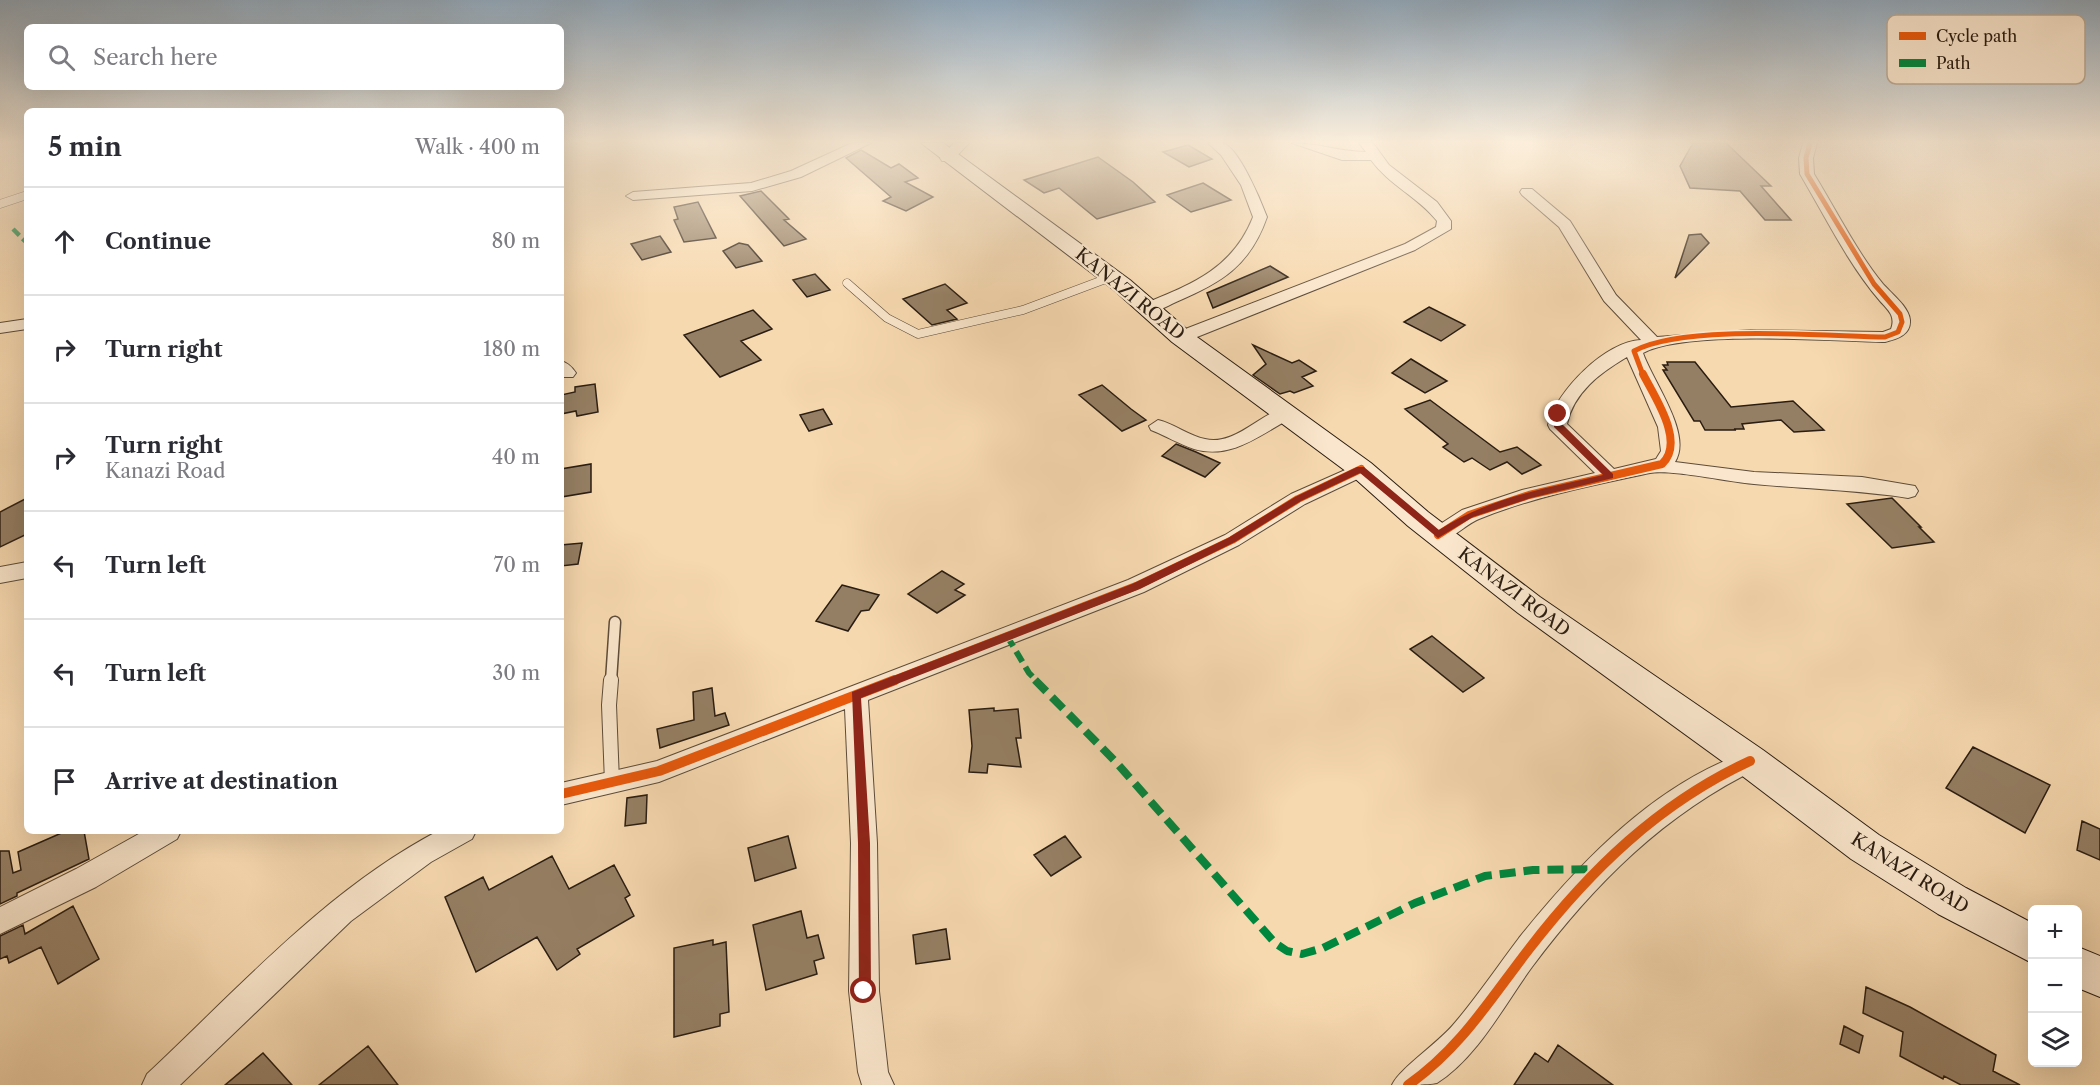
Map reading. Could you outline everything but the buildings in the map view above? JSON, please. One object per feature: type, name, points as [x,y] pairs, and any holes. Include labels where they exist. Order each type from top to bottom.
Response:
[{"type":"main road","name":"KANAZI ROAD","points":[[1004,194],[1111,277],[1181,337],[1361,469],[1438,535],[1529,605],[1750,761],[1865,847],[1952,901],[2028,942]]},
{"type":"main road","points":[[2082,968],[2100,977]]},
{"type":"street","points":[[633,196],[664,194]]},
{"type":"street","points":[[1147,309],[1209,282],[1238,256],[1253,236],[1260,217],[1251,194]]},
{"type":"street","points":[[1181,337],[1400,251],[1443,229],[1444,221],[1432,205],[1417,194]]},
{"type":"street","points":[[1529,194],[1565,224],[1610,298],[1645,342]]},
{"type":"street","points":[[1610,476],[1557,425],[1558,414],[1563,403],[1598,368],[1645,342],[1707,336],[1885,337],[1898,332],[1902,322],[1900,314],[1874,284],[1819,194]]},
{"type":"street","points":[[0,328],[24,324]]},
{"type":"street","points":[[1438,535],[1469,515],[1529,495],[1654,466],[1667,459],[1671,444],[1667,428],[1637,364],[1634,351],[1645,342]]},
{"type":"street","points":[[1158,426],[1206,446],[1216,446],[1235,441],[1286,413]]},
{"type":"street","points":[[1654,466],[1754,478],[1862,484],[1908,491]]},
{"type":"street","points":[[564,793],[659,771],[1136,586],[1232,540],[1298,499],[1361,469]]},
{"type":"street","points":[[0,575],[24,571]]},
{"type":"street","points":[[856,696],[864,843],[864,991],[873,1072],[878,1085]]},
{"type":"street","points":[[1408,1085],[1424,1075],[1464,1039],[1512,970],[1617,848],[1671,805],[1705,783],[1750,761]]},
{"type":"street","points":[[0,921],[86,878],[163,834]]},
{"type":"street","points":[[158,1085],[313,937],[385,877],[422,842],[452,834]]},
{"type":"lane","points":[[0,204],[24,196]]},
{"type":"lane","points":[[847,283],[887,318],[918,334],[953,323],[1018,312],[1111,277]]},
{"type":"lane","points":[[612,782],[609,705],[615,622]]},
{"type":"marked path","points":[[13,229],[24,240]]},
{"type":"marked path","points":[[1007,636],[1029,673],[1115,761],[1275,943],[1287,951],[1302,954],[1323,948],[1415,903],[1485,876],[1533,870],[1598,869]]},
{"type":"cycle path","points":[[1438,535],[1469,515],[1529,495],[1662,464],[1670,453],[1671,438],[1634,351],[1648,344],[1710,336],[1885,337],[1898,332],[1902,322],[1900,314],[1874,284],[1819,194]]},
{"type":"cycle path","points":[[564,793],[659,771],[1136,586],[1232,540],[1298,499],[1361,469]]},
{"type":"cycle path","points":[[1408,1085],[1426,1073],[1454,1047],[1547,926],[1585,882],[1626,842],[1679,799],[1708,781],[1750,761]]},
{"type":"route","points":[[864,991],[864,843],[856,696],[1136,586],[1232,540],[1298,499],[1361,469],[1438,535],[1469,515],[1529,495],[1610,476],[1579,449],[1557,425],[1558,414]]}]
